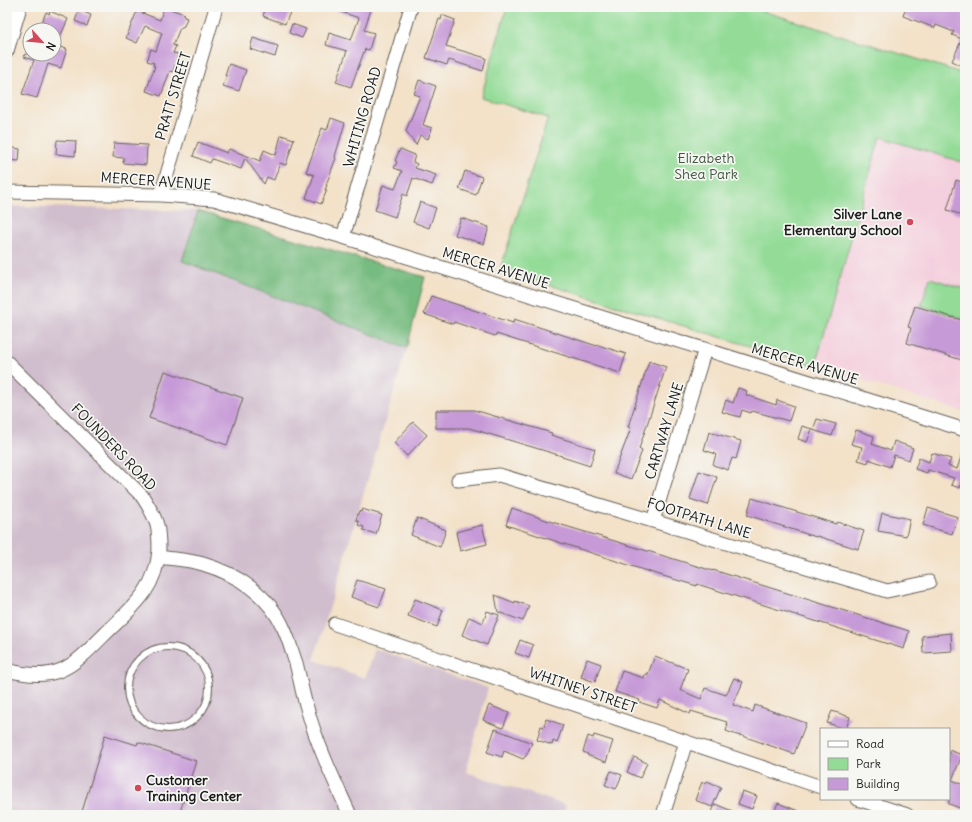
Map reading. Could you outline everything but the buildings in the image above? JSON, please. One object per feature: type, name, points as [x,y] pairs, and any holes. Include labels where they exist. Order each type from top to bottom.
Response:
[{"type":"street","points":[[7,51],[20,7]]},
{"type":"street","name":"PRATT STREET","points":[[161,195],[216,7]]},
{"type":"street","name":"WHITING ROAD","points":[[343,237],[411,7]]},
{"type":"street","name":"MERCER AVENUE","points":[[7,192],[161,195],[214,200],[343,237],[965,430]]},
{"type":"street","name":"CARTWAY LANE","points":[[653,521],[705,349]]},
{"type":"street","name":"FOUNDERS ROAD","points":[[7,362],[142,496],[152,512],[157,526],[159,540],[158,557],[153,578],[143,595],[119,621],[76,662],[63,670],[49,674],[21,674],[7,670]]},
{"type":"street","name":"FOOTPATH LANE","points":[[458,480],[499,475],[887,591],[929,582]]},
{"type":"street","points":[[158,557],[202,564],[225,572],[241,580],[255,590],[268,603],[284,628],[321,751],[350,815]]},
{"type":"street","name":"WHITNEY STREET","points":[[335,624],[820,787]]},
{"type":"street","points":[[663,815],[686,742]]},
{"type":"street","points":[[861,800],[906,815]]},
{"type":"lane","points":[[168,647],[180,649],[191,654],[200,662],[206,672],[209,682],[208,696],[204,707],[197,717],[187,725],[175,729],[162,729],[149,725],[139,718],[131,707],[127,695],[127,683],[130,672],[136,662],[145,654],[156,649],[168,647]]},
{"type":"shaded area","name":"Silver Lane Elementary School","points":[[880,137],[965,163],[965,412],[815,366]]},
{"type":"shaded area","points":[[7,206],[198,211],[183,262],[407,348],[314,660],[365,678],[375,649],[488,688],[466,772],[566,805],[563,815],[7,815]]},
{"type":"green space","name":"Elizabeth Shea Park","points":[[507,7],[750,7],[965,74],[965,163],[880,137],[815,366],[500,270],[548,118],[481,97]]},
{"type":"green space","points":[[198,211],[425,277],[407,348],[182,261]]},
{"type":"green space","points":[[930,278],[965,289],[965,319],[921,306]]},
{"type":"place","name":"Silver Lane Elementary School","points":[[910,222]]},
{"type":"place","name":"Customer Training Center","points":[[138,788]]}]
